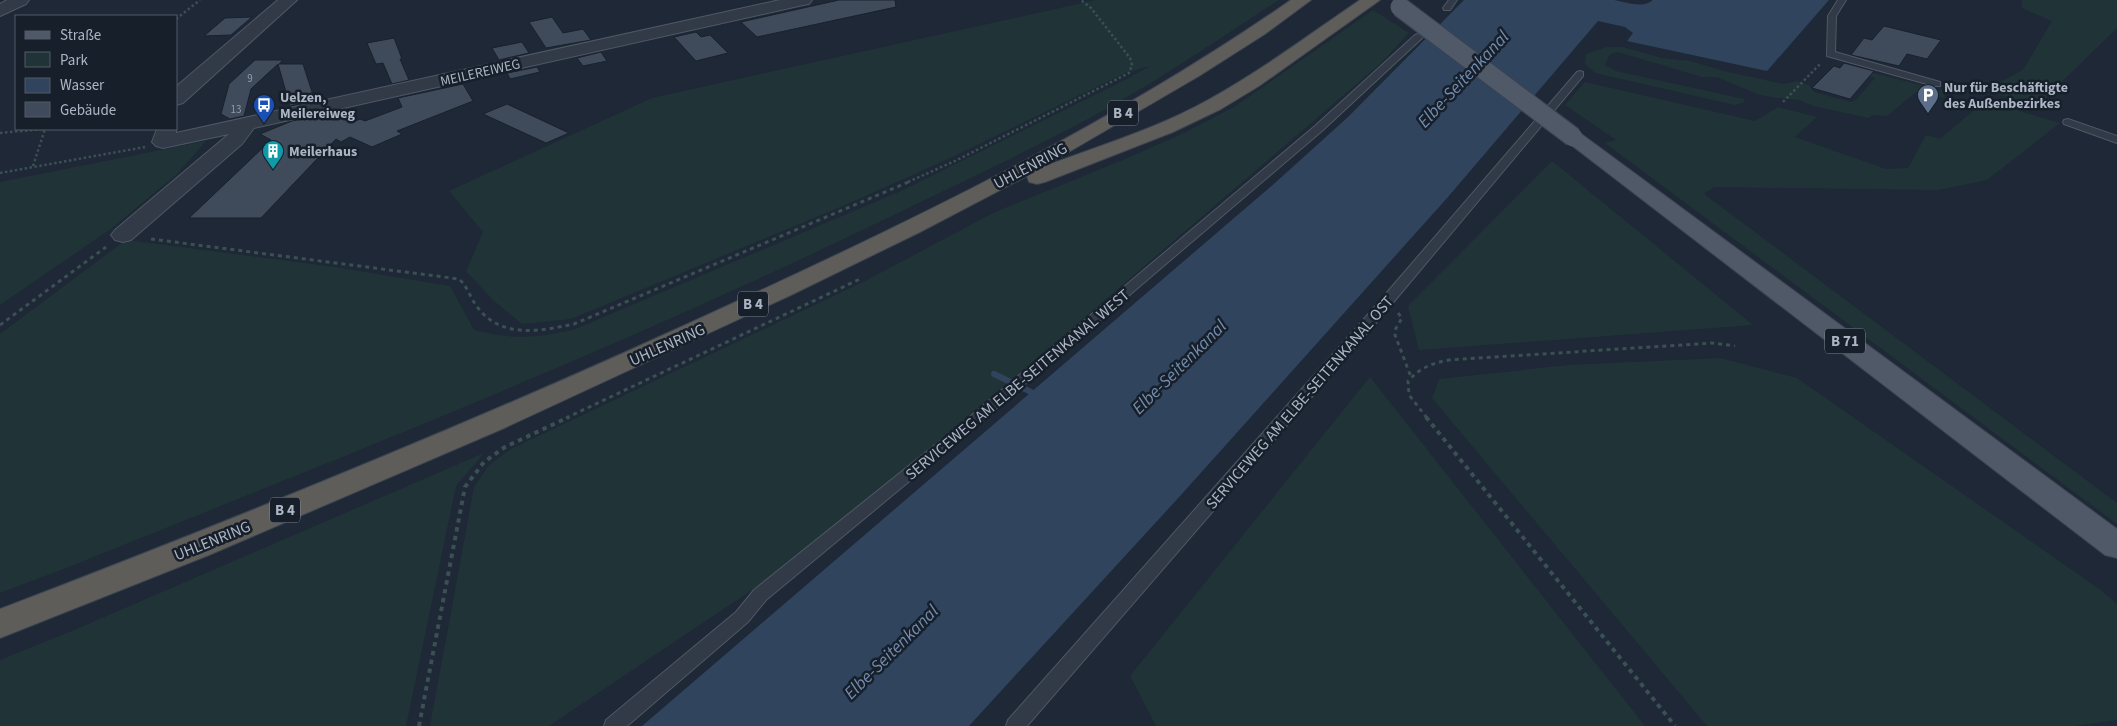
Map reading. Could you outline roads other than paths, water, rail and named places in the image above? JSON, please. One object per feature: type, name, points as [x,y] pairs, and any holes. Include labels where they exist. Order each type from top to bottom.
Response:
[{"type":"highway","name":"UHLENRING","points":[[0,624],[270,516],[566,390],[726,317],[937,214],[1039,160],[1217,57],[1302,0]]},
{"type":"highway","points":[[937,214],[1120,146],[1214,105],[1252,82],[1369,1],[1396,3]]},
{"type":"main road","name":"B 71","points":[[1396,3],[2117,546]]},
{"type":"street","points":[[0,11],[20,0]]},
{"type":"street","points":[[178,98],[185,89],[288,0]]},
{"type":"street","name":"MEILEREIWEG","points":[[165,135],[244,124],[709,13],[803,0]]},
{"type":"street","points":[[123,235],[235,140],[243,130],[244,124]]},
{"type":"lane","points":[[1447,8],[1453,0]]},
{"type":"lane","points":[[1842,0],[1832,16],[1830,54],[1937,84]]},
{"type":"lane","name":"SERVICEWEG AM ELBE-SEITENKANAL WEST","points":[[613,726],[742,617],[760,594],[789,573],[1016,385],[1319,128],[1418,37]]},
{"type":"lane","name":"SERVICEWEG AM ELBE-SEITENKANAL OST","points":[[1015,726],[1385,304],[1533,127],[1580,74]]},
{"type":"lane","points":[[2068,122],[2117,140]]},
{"type":"water","name":"Elbe-Seitenkanal","points":[[1464,0],[1614,0],[1644,4],[1653,0],[1829,0],[1767,71],[1627,41],[1633,33],[1625,27],[1598,21],[1448,197],[1181,495],[969,726],[642,726],[1276,182],[1348,117]]},
{"type":"waterway","points":[[994,374],[1031,392]]},
{"type":"place","name":"Nur für Beschäftigte des Außenbezirkes","points":[[1928,114]]},
{"type":"place","name":"Uelzen, Meilereiweg","points":[[264,124]]},
{"type":"place","name":"Meilerhaus","points":[[273,170]]}]
